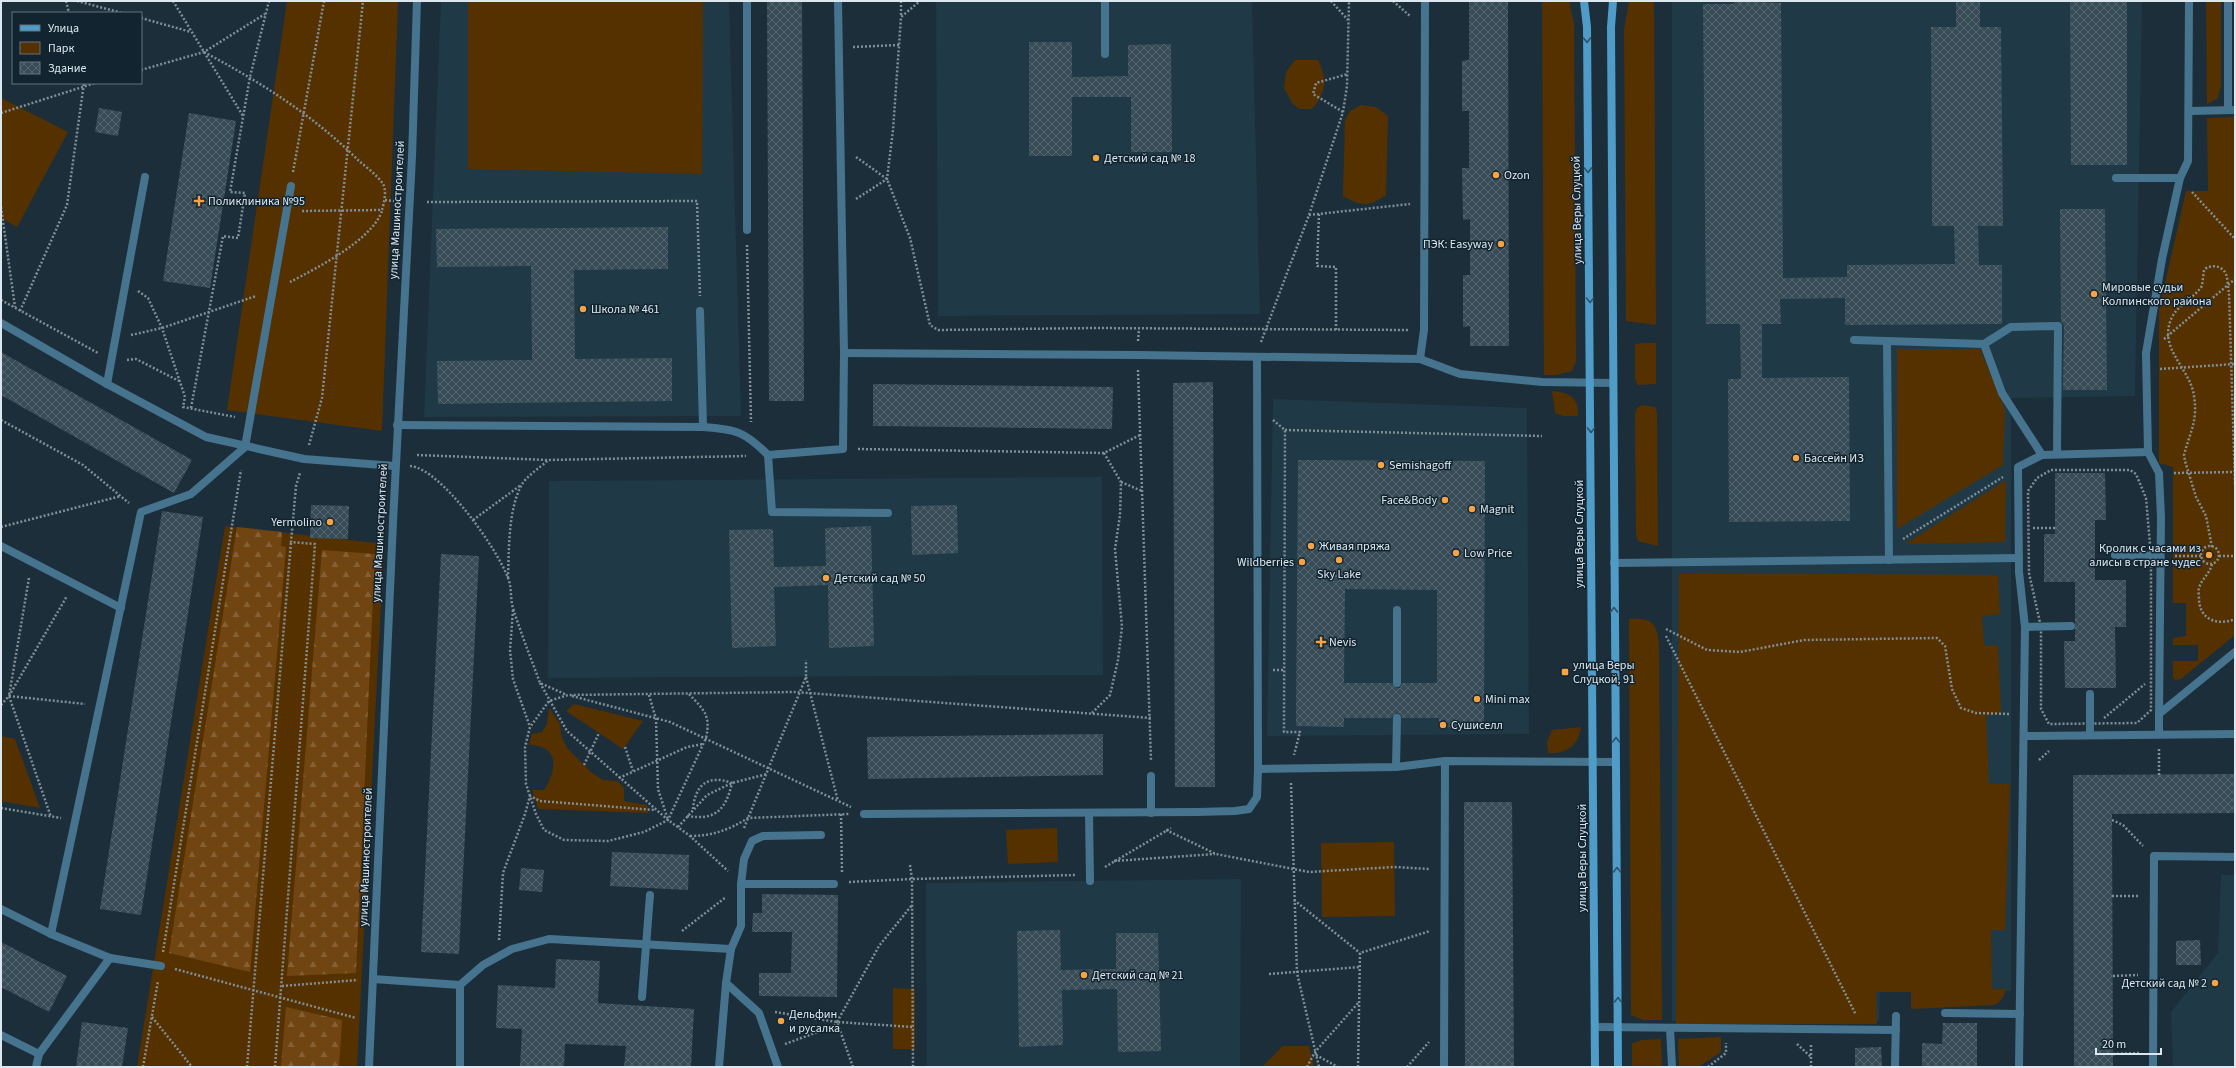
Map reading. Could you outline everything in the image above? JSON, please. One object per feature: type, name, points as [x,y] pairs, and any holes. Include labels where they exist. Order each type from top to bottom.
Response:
[{"type":"street","name":"улица Машиностроителей","points":[[369,1067],[395,466],[408,237],[417,1]]},
{"type":"street","points":[[747,1],[747,230]]},
{"type":"street","points":[[768,455],[843,449],[844,354],[838,1]]},
{"type":"street","points":[[1105,1],[1106,54]]},
{"type":"street","points":[[1420,359],[1424,330],[1425,1]]},
{"type":"street","name":"улица Веры Слуцкой","points":[[1584,1],[1587,27],[1591,383],[1595,1067]]},
{"type":"street","points":[[1613,1],[1611,27],[1618,1067]]},
{"type":"street","points":[[2159,734],[2159,473],[2148,452],[2146,353],[2162,259],[2180,178],[2188,161],[2190,111],[2189,1]]},
{"type":"street","points":[[2190,111],[2231,110],[2228,1]]},
{"type":"street","points":[[107,384],[145,177]]},
{"type":"street","points":[[2116,178],[2180,178]]},
{"type":"street","points":[[51,934],[141,512],[191,494],[245,447],[291,186]]},
{"type":"street","points":[[700,311],[703,427]]},
{"type":"street","points":[[1,323],[107,384],[206,437],[245,447],[304,459],[395,466]]},
{"type":"street","points":[[1854,340],[1984,344],[2011,326],[2058,326],[2057,454]]},
{"type":"street","points":[[1887,342],[1889,560]]},
{"type":"street","points":[[1984,344],[2002,393],[2042,455]]},
{"type":"street","points":[[844,354],[1138,355],[1257,358],[1420,359],[1460,374],[1542,382],[1613,383]]},
{"type":"street","points":[[864,814],[1235,812],[1249,809],[1257,797],[1258,769],[1257,358]]},
{"type":"street","points":[[397,425],[703,427],[729,429],[751,438],[768,455],[772,512],[888,513]]},
{"type":"street","points":[[2020,1067],[2025,627],[2019,558],[2018,467],[2042,455],[2148,452]]},
{"type":"street","points":[[1,546],[121,608]]},
{"type":"street","points":[[2115,555],[2160,556]]},
{"type":"street","points":[[1614,563],[2019,558]]},
{"type":"street","points":[[1397,610],[1397,683]]},
{"type":"street","points":[[2025,627],[2071,626]]},
{"type":"street","points":[[2159,714],[2235,652]]},
{"type":"street","points":[[2090,694],[2092,728]]},
{"type":"street","points":[[1396,767],[1397,718]]},
{"type":"street","points":[[2024,736],[2092,728],[2159,734],[2235,734]]},
{"type":"street","points":[[1258,769],[1396,767],[1445,761],[1616,762]]},
{"type":"street","points":[[1444,1067],[1445,761]]},
{"type":"street","points":[[1148,813],[1151,776]]},
{"type":"street","points":[[1089,813],[1090,878]]},
{"type":"street","points":[[719,1067],[726,983],[731,949],[741,926],[744,859],[752,841],[763,836],[821,835]]},
{"type":"street","points":[[2153,1067],[2154,856],[2235,857]]},
{"type":"street","points":[[742,884],[838,883]]},
{"type":"street","points":[[642,996],[650,895]]},
{"type":"street","points":[[1,909],[51,934],[110,958],[161,966]]},
{"type":"street","points":[[373,979],[460,985],[483,965],[512,949],[549,939],[731,949]]},
{"type":"street","points":[[36,1067],[39,1054],[110,958]]},
{"type":"street","points":[[726,983],[759,1013],[778,1067]]},
{"type":"street","points":[[460,985],[460,1067]]},
{"type":"street","points":[[1945,1013],[2020,1014]]},
{"type":"street","points":[[1895,1067],[1896,1016]]},
{"type":"street","points":[[1595,1027],[1896,1030]]},
{"type":"street","points":[[1670,1028],[1672,1067]]},
{"type":"street","points":[[1,1035],[39,1054]]},
{"type":"path","points":[[66,1],[69,12]]},
{"type":"path","points":[[77,1],[118,12]]},
{"type":"path","points":[[173,1],[243,117]]},
{"type":"path","points":[[191,408],[211,312],[223,236],[238,238],[244,193],[230,192],[250,77],[268,1]]},
{"type":"path","points":[[291,186],[324,1]]},
{"type":"path","points":[[247,1067],[296,486],[322,398],[363,1]]},
{"type":"path","points":[[901,1],[899,45],[887,179],[910,238],[930,325],[938,330],[1094,328],[1424,330]]},
{"type":"path","points":[[901,17],[920,1]]},
{"type":"path","points":[[1331,1],[1348,21]]},
{"type":"path","points":[[1257,358],[1265,330],[1309,215],[1343,112],[1348,74],[1349,1]]},
{"type":"path","points":[[142,70],[204,52],[265,14]]},
{"type":"path","points":[[142,18],[192,32]]},
{"type":"path","points":[[839,48],[899,45]]},
{"type":"path","points":[[204,52],[250,77],[304,112],[348,150],[383,184],[385,200],[382,210],[286,210]]},
{"type":"path","points":[[1343,112],[1313,94],[1316,83],[1348,74]]},
{"type":"path","points":[[1,113],[84,84],[67,205],[20,311]]},
{"type":"path","points":[[840,146],[887,179]]},
{"type":"path","points":[[2180,178],[2235,239]]},
{"type":"path","points":[[841,209],[887,179]]},
{"type":"path","points":[[385,200],[394,201]]},
{"type":"path","points":[[427,202],[697,201],[700,311]]},
{"type":"path","points":[[1309,215],[1424,202]]},
{"type":"path","points":[[1,207],[15,308]]},
{"type":"path","points":[[1319,214],[1317,266],[1336,267],[1336,330]]},
{"type":"path","points":[[747,230],[751,438]]},
{"type":"path","points":[[2218,556],[2218,552],[2212,547],[2206,516],[2196,497],[2184,455],[2196,416],[2192,385],[2183,368],[2174,356],[2169,334],[2173,316],[2202,286],[2204,270],[2208,266],[2214,266],[2223,271],[2226,275],[2235,484]]},
{"type":"path","points":[[2146,353],[2235,279]]},
{"type":"path","points":[[125,285],[148,298],[162,328],[185,397],[183,407],[250,420]]},
{"type":"path","points":[[1,300],[111,360],[136,359],[179,381]]},
{"type":"path","points":[[1138,355],[1151,718],[1151,776]]},
{"type":"path","points":[[2146,370],[2235,364]]},
{"type":"path","points":[[1256,404],[1285,430],[1542,436]]},
{"type":"path","points":[[1,420],[83,465],[141,512]]},
{"type":"path","points":[[1285,430],[1284,732],[1300,732],[1291,769],[1297,973],[1319,1067]]},
{"type":"path","points":[[843,449],[1104,453],[1141,435]]},
{"type":"path","points":[[143,1067],[161,966],[245,447]]},
{"type":"path","points":[[1092,714],[1110,695],[1118,660],[1122,627],[1115,549],[1120,516],[1121,482],[1104,453]]},
{"type":"path","points":[[417,456],[548,460],[768,455]]},
{"type":"path","points":[[473,520],[522,484],[548,460]]},
{"type":"path","points":[[395,466],[416,467],[442,484],[473,520],[508,578]]},
{"type":"path","points":[[1889,547],[2018,467]]},
{"type":"path","points":[[2051,470],[2130,470],[2136,474],[2146,498],[2151,556],[2151,710],[2137,723],[2092,728],[2049,724],[2044,717],[2041,709],[2041,627],[2029,573],[2029,528],[2028,491],[2037,478],[2051,470]]},
{"type":"path","points":[[2136,474],[2235,472]]},
{"type":"path","points":[[1121,482],[1142,491]]},
{"type":"path","points":[[522,484],[517,498],[510,541],[508,578],[513,607],[540,683],[549,701],[567,731],[618,778],[668,820],[690,836],[742,884],[663,945]]},
{"type":"path","points":[[1,527],[121,496]]},
{"type":"path","points":[[2029,528],[2055,528]]},
{"type":"path","points":[[275,1067],[316,544],[291,542]]},
{"type":"path","points":[[2201,556],[2202,551],[2212,547]]},
{"type":"path","points":[[2160,556],[2201,556]]},
{"type":"path","points":[[2201,556],[2207,564],[2212,564]]},
{"type":"path","points":[[2218,556],[2235,556]]},
{"type":"path","points":[[2218,556],[2212,564],[2211,570],[2198,589],[2200,609],[2208,619],[2213,621],[2227,621],[2235,618]]},
{"type":"path","points":[[32,562],[9,696],[51,816]]},
{"type":"path","points":[[1,705],[9,696],[74,584]]},
{"type":"path","points":[[513,607],[510,650],[513,679],[530,727]]},
{"type":"path","points":[[1666,629],[1707,650],[1740,652],[1804,640],[1937,638],[1945,646],[1952,689],[1961,708],[1976,713],[2025,715]]},
{"type":"path","points":[[1666,636],[1863,1030]]},
{"type":"path","points":[[806,660],[806,676],[838,801]]},
{"type":"path","points":[[2092,728],[2159,672]]},
{"type":"path","points":[[742,833],[770,768],[806,676]]},
{"type":"path","points":[[540,683],[568,695],[670,722],[770,768],[864,814]]},
{"type":"path","points":[[689,694],[706,712],[708,725],[706,738],[668,820],[644,832],[608,841],[564,840],[544,830],[536,814],[526,784],[525,747],[530,727],[549,701],[568,695],[799,693],[1151,718]]},
{"type":"path","points":[[649,695],[656,719],[658,789],[668,820]]},
{"type":"path","points":[[9,696],[100,706]]},
{"type":"path","points":[[584,765],[599,733]]},
{"type":"path","points":[[618,778],[687,747],[703,744]]},
{"type":"path","points":[[625,746],[633,771]]},
{"type":"path","points":[[2151,747],[2166,747]]},
{"type":"path","points":[[2159,747],[2159,775]]},
{"type":"path","points":[[2036,764],[2044,754],[2056,748]]},
{"type":"path","points":[[678,827],[707,795],[732,783],[767,774]]},
{"type":"path","points":[[693,810],[694,796],[699,788],[708,781],[720,778],[732,783]]},
{"type":"path","points":[[687,816],[700,818],[718,814],[729,800],[732,783]]},
{"type":"path","points":[[530,796],[540,801],[656,810]]},
{"type":"path","points":[[498,957],[503,873],[525,814],[530,796]]},
{"type":"path","points":[[1,808],[75,821]]},
{"type":"path","points":[[1148,813],[1167,831],[1216,854]]},
{"type":"path","points":[[841,814],[838,883],[912,879],[1090,878],[1113,862],[1173,827]]},
{"type":"path","points":[[690,836],[708,836],[734,828],[748,818],[864,814]]},
{"type":"path","points":[[2112,820],[2123,825],[2154,856]]},
{"type":"path","points":[[1113,862],[1216,854],[1293,867],[1309,872],[1394,867],[1444,870]]},
{"type":"path","points":[[910,865],[912,879],[913,1067]]},
{"type":"path","points":[[729,878],[731,866]]},
{"type":"path","points":[[726,905],[728,891]]},
{"type":"path","points":[[2112,896],[2154,896]]},
{"type":"path","points":[[1294,900],[1360,953]]},
{"type":"path","points":[[772,1049],[834,1026],[879,946],[912,905]]},
{"type":"path","points":[[1360,953],[1444,927]]},
{"type":"path","points":[[1358,1067],[1360,953]]},
{"type":"path","points":[[161,966],[254,989],[281,998],[371,1022]]},
{"type":"path","points":[[1269,974],[1360,967]]},
{"type":"path","points":[[2113,976],[2154,975]]},
{"type":"path","points":[[282,986],[373,979]]},
{"type":"path","points":[[1307,1067],[1316,1053],[1359,1001]]},
{"type":"path","points":[[759,1013],[769,1011],[837,1022],[913,1027]]},
{"type":"path","points":[[152,1017],[192,1067]]},
{"type":"path","points":[[837,1022],[853,1067]]},
{"type":"path","points":[[1708,1067],[1726,1053],[1726,1029]]},
{"type":"path","points":[[1812,1029],[1812,1067]]},
{"type":"path","points":[[1407,1067],[1432,1039]]},
{"type":"path","points":[[2113,1054],[2153,1052]]},
{"type":"path","points":[[1316,1053],[1338,1067]]},
{"type":"shaded area","name":"Школа № 461","points":[[441,1],[729,1],[741,416],[424,417]]},
{"type":"shaded area","name":"Детский сад № 18","points":[[936,1],[1252,1],[1260,314],[938,316]]},
{"type":"shaded area","points":[[1672,1],[2142,1],[2135,396],[2011,398],[2011,991],[1880,991],[1879,1021],[1672,1021]]},
{"type":"shaded area","points":[[1273,399],[1527,408],[1529,734],[1267,736]]},
{"type":"shaded area","name":"Детский сад № 50","points":[[1102,477],[1103,675],[548,678],[549,481]]},
{"type":"shaded area","name":"Детский сад № 2","points":[[2221,875],[2235,875],[2235,1067],[2173,1067],[2171,1012],[2218,953]]},
{"type":"shaded area","name":"Детский сад № 21","points":[[1241,879],[1240,1067],[927,1067],[926,883]]},
{"type":"green space","points":[[287,1],[398,1],[382,431],[227,410]]},
{"type":"green space","points":[[468,1],[703,1],[702,174],[468,169]]},
{"type":"green space","points":[[1542,1],[1569,1],[1574,23],[1576,361],[1572,371],[1556,375],[1544,375]]},
{"type":"green space","points":[[1629,1],[1654,1],[1656,325],[1626,321],[1624,29]]},
{"type":"green space","points":[[2206,1],[2221,1],[2221,86],[2217,99],[2207,104]]},
{"type":"green space","points":[[1295,60],[1318,60],[1321,67],[1324,80],[1323,92],[1312,109],[1299,109],[1292,103],[1284,88],[1286,72]]},
{"type":"green space","points":[[1,98],[68,132],[17,227],[1,218]]},
{"type":"green space","points":[[1361,105],[1376,107],[1388,116],[1386,195],[1375,202],[1365,204],[1360,204],[1343,196],[1345,120],[1350,111]]},
{"type":"green space","points":[[2235,117],[2235,635],[2181,679],[2175,680],[2173,677],[2173,661],[2198,661],[2198,645],[2173,645],[2173,638],[2186,636],[2186,603],[2173,603],[2173,467],[2159,463],[2159,310],[2186,191],[2208,191],[2207,118]]},
{"type":"green space","points":[[1656,343],[1656,384],[1638,385],[1635,379],[1635,344]]},
{"type":"green space","points":[[1897,349],[1980,349],[2005,409],[2003,465],[1897,529]]},
{"type":"green space","points":[[1552,391],[1564,393],[1572,397],[1577,404],[1578,416],[1563,416],[1555,413]]},
{"type":"green space","points":[[1643,405],[1655,407],[1657,412],[1658,546],[1638,541],[1636,534],[1635,413],[1638,407]]},
{"type":"green space","points":[[2006,480],[2005,542],[1905,544]]},
{"type":"green space","points":[[225,526],[384,544],[357,1067],[137,1067]]},
{"type":"green space","points":[[237,527],[282,532],[281,546],[286,547],[250,972],[169,953]]},
{"type":"green space","points":[[322,550],[375,554],[356,973],[287,976]]},
{"type":"green space","points":[[1679,573],[1998,575],[2000,614],[1982,616],[1984,645],[1998,646],[2001,713],[1986,716],[1989,784],[2010,784],[2005,930],[1991,930],[1992,989],[2006,989],[1999,1002],[1994,1005],[1911,1009],[1911,992],[1876,992],[1877,1024],[1676,1024]]},
{"type":"green space","points":[[1629,619],[1643,619],[1652,623],[1657,631],[1659,645],[1662,1020],[1643,1020],[1631,1015]]},
{"type":"green space","points":[[574,704],[643,721],[623,749],[566,711]]},
{"type":"green space","points":[[549,708],[560,724],[561,735],[567,748],[591,772],[603,780],[617,781],[624,788],[624,801],[647,805],[648,813],[538,809],[532,790],[544,790],[552,775],[553,760],[551,754],[546,749],[539,746],[529,745],[532,734],[542,732],[547,724]]},
{"type":"green space","points":[[1581,727],[1580,734],[1570,748],[1561,752],[1548,753],[1547,742],[1552,730]]},
{"type":"green space","points":[[1,736],[15,739],[40,808],[1,801]]},
{"type":"green space","points":[[1057,828],[1058,862],[1008,864],[1006,830]]},
{"type":"green space","points":[[1394,842],[1395,916],[1322,917],[1321,843]]},
{"type":"green space","points":[[893,988],[915,989],[915,1049],[893,1049]]},
{"type":"green space","points":[[286,1007],[342,1020],[339,1067],[281,1067]]},
{"type":"green space","points":[[1721,1037],[1721,1052],[1698,1067],[1679,1067],[1678,1039]]},
{"type":"green space","points":[[1661,1039],[1662,1067],[1632,1067],[1632,1043],[1642,1040]]},
{"type":"green space","points":[[1283,1046],[1309,1046],[1314,1067],[1262,1067]]},
{"type":"building","points":[[767,1],[802,1],[804,401],[769,401]]},
{"type":"building","points":[[1469,1],[1508,1],[1509,346],[1470,346],[1470,326],[1463,327],[1463,275],[1470,275],[1470,219],[1463,220],[1462,168],[1469,168],[1469,111],[1462,111],[1462,61],[1469,60]]},
{"type":"building","points":[[1734,1],[1781,3],[1783,278],[1847,277],[1847,265],[1955,264],[1954,226],[1932,226],[1931,27],[1956,27],[1956,1],[1980,1],[1980,27],[2001,27],[2003,226],[1978,226],[1979,265],[2002,265],[2002,324],[1845,325],[1845,298],[1780,299],[1781,324],[1762,324],[1762,378],[1849,377],[1850,521],[1729,522],[1728,379],[1741,379],[1740,324],[1706,324],[1703,4],[1734,4]]},
{"type":"building","points":[[2070,1],[2127,1],[2127,165],[2071,165]]},
{"type":"building","points":[[1029,42],[1072,42],[1072,77],[1128,76],[1128,45],[1171,44],[1172,152],[1131,152],[1131,97],[1072,97],[1072,156],[1029,156]]},
{"type":"building","points":[[99,108],[122,112],[118,136],[95,132]]},
{"type":"building","name":"Поликлиника №95","points":[[189,113],[236,121],[210,288],[163,281]]},
{"type":"building","points":[[2060,209],[2105,209],[2107,390],[2063,390],[2064,326],[2061,321]]},
{"type":"building","points":[[668,227],[668,269],[574,270],[575,359],[672,358],[672,401],[438,404],[437,361],[532,360],[531,266],[437,267],[436,229]]},
{"type":"building","points":[[1,352],[192,460],[174,493],[1,395]]},
{"type":"building","points":[[1213,382],[1215,787],[1175,787],[1173,383]]},
{"type":"building","points":[[873,384],[1113,387],[1112,429],[873,426]]},
{"type":"building","points":[[1298,460],[1485,461],[1484,728],[1439,727],[1439,718],[1402,718],[1400,714],[1397,713],[1391,718],[1344,718],[1344,727],[1296,726]],"holes":[[[1345,589],[1437,590],[1437,683],[1402,683],[1400,688],[1397,688],[1392,683],[1344,683]]]},
{"type":"building","points":[[2055,473],[2105,473],[2106,520],[2095,520],[2095,580],[2126,580],[2126,627],[2115,627],[2116,688],[2065,688],[2064,641],[2075,641],[2075,582],[2044,582],[2044,534],[2055,534]]},
{"type":"building","name":"Yermolino","points":[[311,505],[349,506],[348,539],[310,538]]},
{"type":"building","points":[[957,505],[958,553],[912,555],[911,506]]},
{"type":"building","points":[[162,511],[203,517],[141,915],[100,909]]},
{"type":"building","points":[[871,526],[874,646],[829,648],[828,585],[774,587],[776,646],[732,648],[729,530],[773,529],[774,567],[826,566],[825,528]]},
{"type":"building","points":[[441,554],[479,556],[459,954],[421,952]]},
{"type":"building","points":[[1103,734],[1103,775],[868,779],[867,737]]},
{"type":"building","points":[[2235,774],[2235,813],[2112,814],[2113,1067],[2074,1067],[2073,775]]},
{"type":"building","points":[[1464,802],[1512,802],[1514,1067],[1465,1067]]},
{"type":"building","points":[[612,852],[689,855],[688,890],[610,886]]},
{"type":"building","points":[[521,868],[544,870],[542,892],[519,890]]},
{"type":"building","points":[[762,894],[838,895],[837,997],[759,996],[759,973],[791,973],[792,932],[752,932],[753,913],[762,913]]},
{"type":"building","points":[[1060,930],[1061,970],[1116,969],[1116,933],[1158,933],[1161,1051],[1118,1052],[1117,989],[1062,990],[1063,1045],[1019,1047],[1017,931]]},
{"type":"building","points":[[2200,940],[2201,965],[2176,965],[2176,941]]},
{"type":"building","points":[[1,942],[67,976],[49,1012],[1,987]]},
{"type":"building","points":[[556,959],[600,961],[598,1003],[694,1009],[691,1067],[624,1067],[626,1046],[565,1044],[564,1067],[520,1067],[522,1029],[496,1028],[498,985],[555,988]]},
{"type":"building","points":[[82,1022],[128,1028],[122,1067],[76,1067]]},
{"type":"building","points":[[1943,1023],[1977,1023],[1977,1067],[1922,1067],[1922,1043],[1942,1044]]},
{"type":"building","points":[[1881,1047],[1882,1067],[1855,1067],[1855,1048]]},
{"type":"place","name":"Детский сад № 18","points":[[1096,158]]},
{"type":"place","name":"Ozon","points":[[1496,175]]},
{"type":"place","name":"Поликлиника №95","points":[[199,201]]},
{"type":"place","name":"ПЭК: Easyway","points":[[1501,244]]},
{"type":"place","name":"Мировые судьи Колпинского района","points":[[2094,294]]},
{"type":"place","name":"Школа № 461","points":[[583,309]]},
{"type":"place","name":"Бассейн ИЗ","points":[[1796,458]]},
{"type":"place","name":"Semishagoff","points":[[1381,465]]},
{"type":"place","name":"Face&Body","points":[[1445,500]]},
{"type":"place","name":"Magnit","points":[[1472,509]]},
{"type":"place","name":"Yermolino","points":[[330,522]]},
{"type":"place","name":"Живая пряжа","points":[[1311,546]]},
{"type":"place","name":"Low Price","points":[[1456,553]]},
{"type":"place","name":"Кролик с часами из алисы в стране чудес","points":[[2209,555]]},
{"type":"place","name":"Sky Lake","points":[[1339,560]]},
{"type":"place","name":"Wildberries","points":[[1302,562]]},
{"type":"place","name":"Детский сад № 50","points":[[826,578]]},
{"type":"place","name":"Nevis","points":[[1321,642]]},
{"type":"place","name":"улица Веры Слуцкой, 91","points":[[1565,672]]},
{"type":"place","name":"Mini max","points":[[1477,699]]},
{"type":"place","name":"Сушиселл","points":[[1443,725]]},
{"type":"place","name":"Детский сад № 21","points":[[1084,975]]},
{"type":"place","name":"Детский сад № 2","points":[[2215,983]]},
{"type":"place","name":"Дельфин и русалка","points":[[781,1021]]}]
